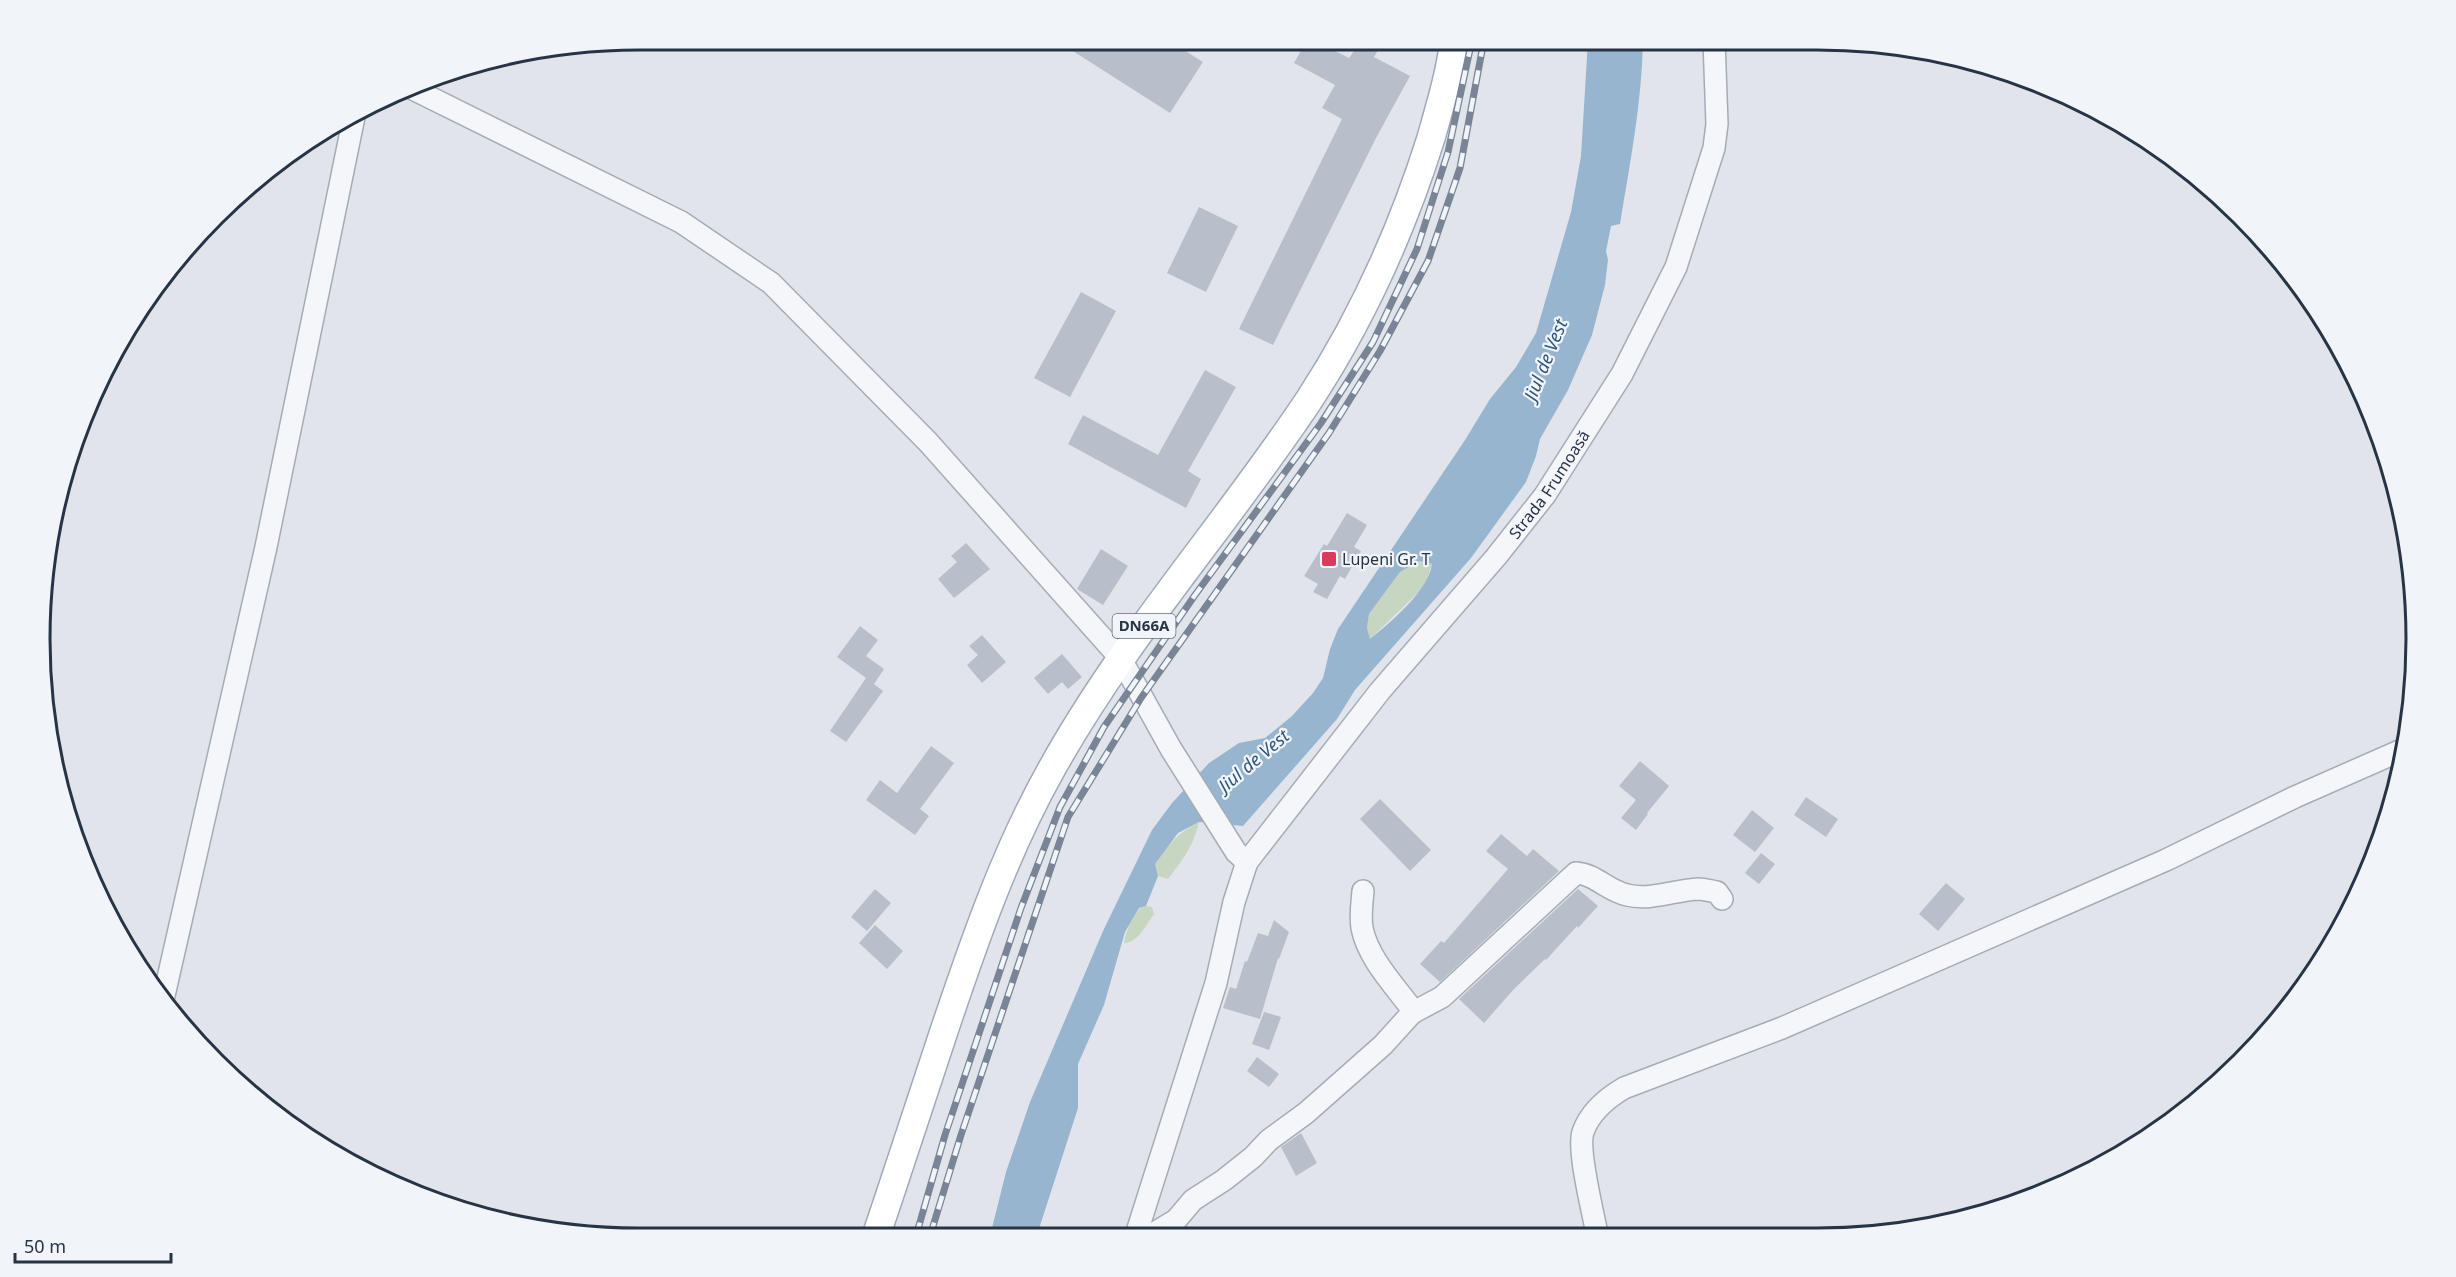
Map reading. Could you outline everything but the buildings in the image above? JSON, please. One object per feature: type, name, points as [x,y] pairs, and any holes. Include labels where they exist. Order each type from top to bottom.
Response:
[{"type":"main road","name":"DN66A","points":[[879,1228],[969,958],[1026,816],[1080,719],[1308,402],[1338,354],[1395,239],[1419,177],[1452,50]]},
{"type":"street","name":"Strada Frumoasă","points":[[1138,1228],[1216,983],[1242,857],[1380,691],[1496,557],[1545,495],[1622,374],[1676,267],[1714,148],[1717,124],[1714,50]]},
{"type":"street","points":[[419,92],[681,222],[771,283],[928,442],[1121,659],[1171,749],[1242,857]]},
{"type":"street","points":[[166,990],[266,547],[353,123]]},
{"type":"street","points":[[1596,1228],[1582,1149],[1583,1132],[1606,1098],[1624,1088],[1782,1028],[2166,860],[2295,797],[2395,753]]},
{"type":"street","points":[[1163,1228],[1176,1220],[1193,1200],[1224,1180],[1253,1157],[1269,1140],[1305,1113],[1383,1045],[1414,1012],[1442,997],[1576,873],[1588,873],[1612,890],[1629,896],[1658,895],[1699,889],[1717,892],[1722,899]]},
{"type":"street","points":[[1363,891],[1362,928],[1368,946],[1385,974],[1414,1012]]},
{"type":"green space","points":[[1419,561],[1432,564],[1425,586],[1370,639],[1367,628],[1369,614],[1400,572]]},
{"type":"green space","points":[[1199,822],[1191,845],[1174,872],[1168,879],[1158,876],[1155,864],[1179,835]]},
{"type":"green space","points":[[1152,907],[1154,914],[1138,937],[1124,943],[1134,916],[1140,908]]},
{"type":"water","name":"Jiul de Vest","points":[[1587,50],[1643,50],[1638,109],[1620,224],[1611,226],[1606,251],[1608,260],[1605,285],[1592,335],[1568,390],[1540,439],[1526,482],[1471,558],[1355,690],[1337,719],[1243,826],[1199,822],[1178,833],[1155,864],[1158,876],[1146,906],[1139,908],[1125,932],[1104,1005],[1078,1064],[1078,1108],[1039,1228],[992,1228],[1006,1172],[1030,1102],[1103,931],[1152,830],[1172,803],[1209,763],[1239,743],[1265,738],[1292,716],[1313,693],[1323,678],[1338,629],[1490,399],[1516,367],[1536,333],[1571,212],[1581,156]],"holes":[[[1419,561],[1432,564],[1429,574],[1416,595],[1398,615],[1370,639],[1367,628],[1369,614],[1400,572]]]},
{"type":"railway","points":[[918,1228],[945,1135],[1021,908],[1060,807],[1104,727],[1195,595],[1321,423],[1373,342],[1417,249],[1448,152],[1470,50]]},
{"type":"railway","points":[[932,1228],[961,1135],[1068,817],[1141,698],[1329,433],[1380,351],[1428,261],[1460,168],[1482,50]]},
{"type":"place","name":"Lupeni Gr. T","points":[[1329,559]]}]
